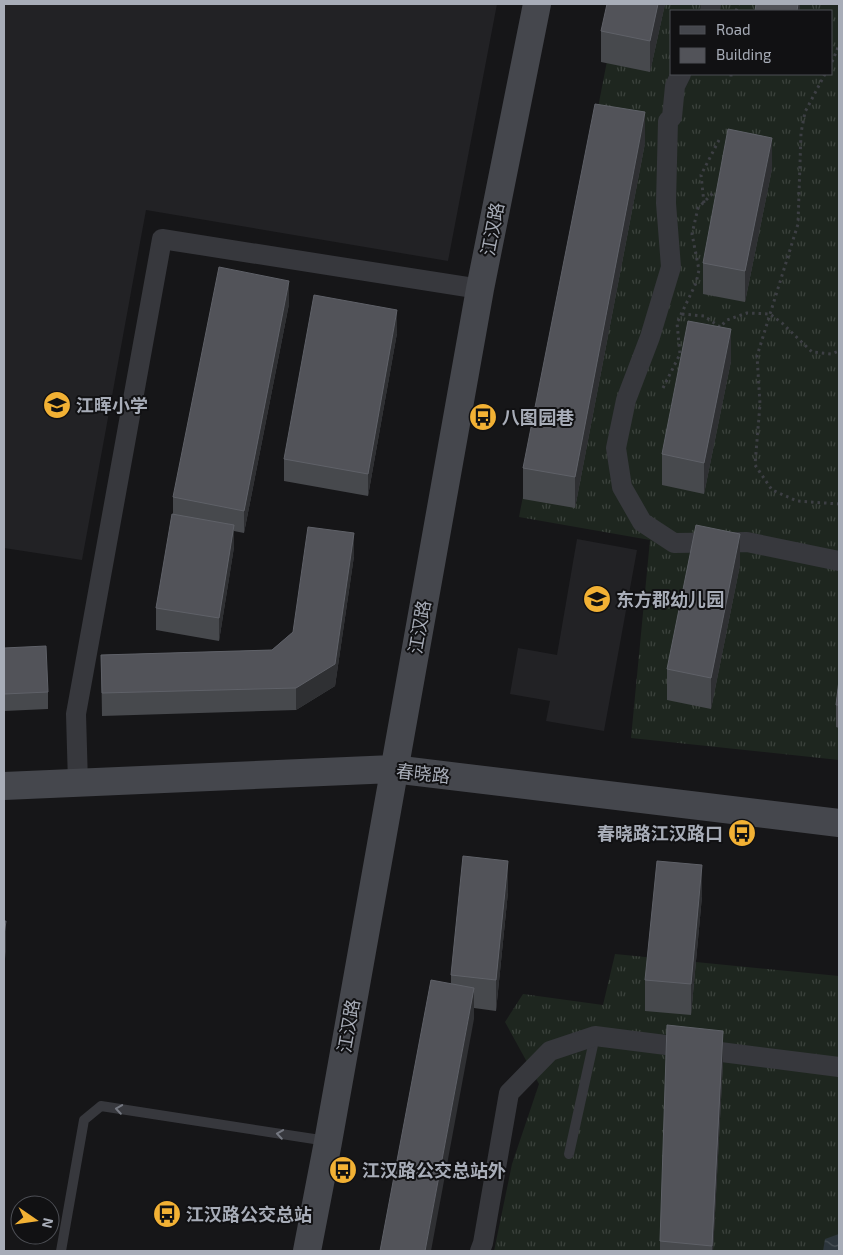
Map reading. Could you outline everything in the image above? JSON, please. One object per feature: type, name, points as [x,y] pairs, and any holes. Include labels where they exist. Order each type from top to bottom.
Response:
[{"type":"street","name":"江汉路","points":[[307,1251],[480,289],[536,4]]},
{"type":"street","points":[[680,75],[677,81],[672,117],[668,121],[666,202],[671,267],[650,337],[626,400],[616,448],[622,487],[642,522],[674,543],[746,542],[839,561]]},
{"type":"street","points":[[78,783],[76,714],[162,239],[480,289]]},
{"type":"street","name":"春晓路","points":[[4,786],[393,769],[839,823]]},
{"type":"street","points":[[480,1251],[483,1243],[509,1092],[550,1051],[595,1036],[839,1067]]},
{"type":"lane","points":[[569,1154],[595,1036]]},
{"type":"lane","points":[[61,1251],[84,1120],[101,1106],[328,1142]]},
{"type":"path","points":[[833,60],[839,45]]},
{"type":"path","points":[[730,75],[731,80]]},
{"type":"path","points":[[824,75],[804,112],[801,133],[798,224],[757,356],[760,404],[755,465],[772,490],[797,501],[839,504]]},
{"type":"path","points":[[704,203],[701,175],[718,140]]},
{"type":"path","points":[[663,388],[680,354],[677,323],[696,283],[699,270],[692,234],[698,208],[713,193]]},
{"type":"path","points":[[714,333],[727,320],[747,313],[770,314],[812,352],[831,354],[839,351]]},
{"type":"path","points":[[681,314],[704,316],[720,327]]},
{"type":"shaded area","name":"江晖小学","points":[[4,4],[497,4],[448,261],[146,210],[82,560],[4,548]]},
{"type":"shaded area","name":"东方郡幼儿园","points":[[577,539],[637,550],[604,731],[546,721],[550,701],[510,694],[518,648],[557,655]]},
{"type":"green space","points":[[618,4],[839,4],[839,760],[631,738],[650,540],[519,517]]},
{"type":"green space","points":[[615,954],[839,976],[839,1251],[494,1251],[512,1164],[539,1084],[505,1022],[523,994],[603,1005]]},
{"type":"water","points":[[839,1234],[839,1251],[823,1251],[825,1239]]},
{"type":"building","points":[[607,4],[658,4],[650,41],[601,31]]},
{"type":"building","points":[[756,4],[798,4],[797,10],[755,10]]},
{"type":"building","points":[[595,104],[645,112],[575,477],[523,468]]},
{"type":"building","points":[[728,129],[772,138],[745,271],[703,263]]},
{"type":"building","points":[[219,267],[289,281],[244,511],[173,497]]},
{"type":"building","points":[[314,295],[397,310],[368,474],[284,459]]},
{"type":"building","points":[[688,321],[731,329],[704,463],[662,454]]},
{"type":"building","points":[[172,514],[234,525],[219,618],[156,608]]},
{"type":"building","points":[[696,525],[740,534],[711,678],[667,669]]},
{"type":"building","points":[[308,527],[354,533],[335,664],[296,688],[102,693],[101,655],[272,650],[293,632]]},
{"type":"building","points":[[46,646],[48,692],[4,694],[4,648]]},
{"type":"building","points":[[839,680],[839,705],[836,705]]},
{"type":"building","points":[[463,856],[508,861],[496,980],[451,975]]},
{"type":"building","points":[[657,861],[702,865],[691,984],[645,980]]},
{"type":"building","points":[[431,980],[474,988],[425,1251],[380,1251]]},
{"type":"building","points":[[667,1025],[723,1031],[712,1246],[660,1241]]},
{"type":"place","name":"江晖小学","points":[[57,405]]},
{"type":"place","name":"八图园巷","points":[[483,417]]},
{"type":"place","name":"东方郡幼儿园","points":[[597,599]]},
{"type":"place","name":"春晓路江汉路口","points":[[742,833]]},
{"type":"place","name":"江汉路公交总站外","points":[[343,1170]]},
{"type":"place","name":"江汉路公交总站","points":[[167,1214]]}]
